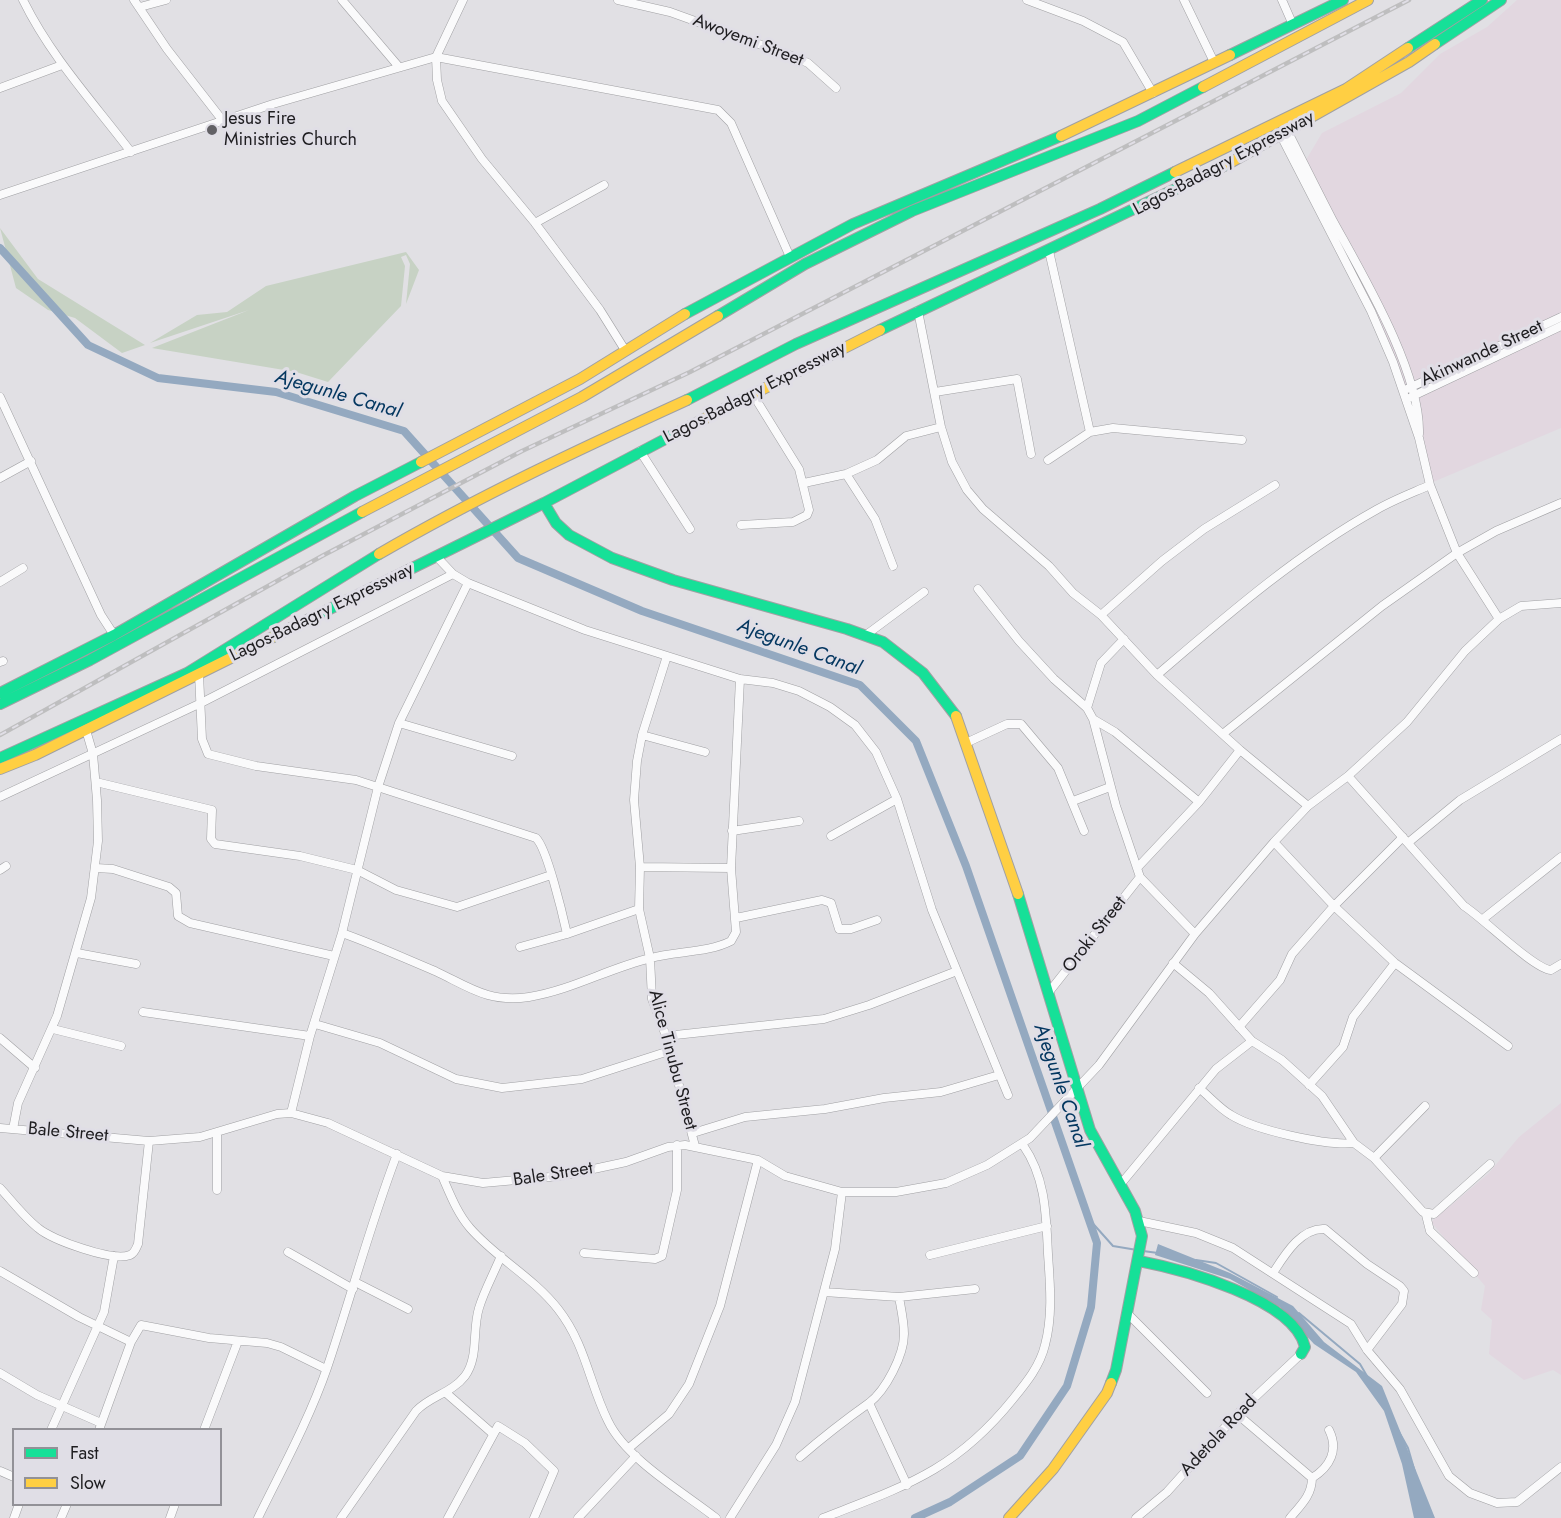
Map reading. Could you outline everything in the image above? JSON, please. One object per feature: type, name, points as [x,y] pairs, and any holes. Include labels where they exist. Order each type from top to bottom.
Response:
[{"type":"main road","points":[[0,693],[114,635],[389,478],[580,379],[662,326],[853,224],[1063,135],[1343,0]]},
{"type":"main road","points":[[0,704],[90,660],[419,481],[582,397],[805,264],[912,211],[1138,121],[1368,0]]},
{"type":"main road","name":"Lagos-Badagry Expressway","points":[[0,758],[187,673],[318,590],[443,517],[550,463],[723,384],[796,344],[1100,209],[1336,94],[1412,49],[1482,0]]},
{"type":"main road","name":"Lagos-Badagry Expressway","points":[[0,770],[86,730],[544,503],[752,393],[918,311],[1175,193],[1409,62],[1501,0]]},
{"type":"main road","points":[[544,503],[556,523],[569,535],[612,558],[673,580],[866,635],[883,642],[923,673],[959,720],[1049,992],[1074,1091],[1093,1136],[1139,1221],[1142,1236],[1116,1370],[1097,1410],[1047,1476],[1008,1518]]},
{"type":"main road","points":[[1139,1257],[1195,1274],[1263,1302],[1301,1335],[1305,1347],[1301,1354]]},
{"type":"street","points":[[24,0],[39,33],[130,152]]},
{"type":"street","points":[[134,0],[167,49],[223,121]]},
{"type":"street","points":[[140,7],[166,0]]},
{"type":"street","points":[[342,0],[399,66]]},
{"type":"street","points":[[463,0],[436,57],[437,80],[442,101],[482,159],[535,223],[606,318],[625,350]]},
{"type":"street","name":"Awoyemi Street","points":[[618,0],[670,12],[792,56],[808,63],[836,88]]},
{"type":"street","points":[[1027,0],[1083,21],[1123,42],[1153,93]]},
{"type":"street","points":[[1184,0],[1214,62]]},
{"type":"street","points":[[1282,0],[1293,25]]},
{"type":"street","points":[[0,195],[223,121],[399,66],[436,57],[718,110],[731,123],[790,258]]},
{"type":"street","points":[[0,88],[62,65]]},
{"type":"street","points":[[1283,132],[1371,311],[1393,362],[1419,438],[1430,485],[1457,553],[1499,619]]},
{"type":"street","points":[[1283,132],[1384,316],[1412,391],[1419,418],[1419,438]]},
{"type":"street","points":[[535,223],[604,185]]},
{"type":"street","points":[[1049,251],[1090,432]]},
{"type":"street","points":[[918,311],[941,427],[959,476],[983,509],[1049,566],[1073,593],[1101,615],[1158,675],[1240,750],[1308,806]]},
{"type":"street","name":"Akinwande Street","points":[[1405,402],[1412,391],[1561,317]]},
{"type":"street","name":"Akinwande Street","points":[[1402,390],[1412,391],[1561,326]]},
{"type":"street","points":[[935,392],[1017,379],[1031,454]]},
{"type":"street","points":[[741,525],[801,520],[809,510],[804,483],[793,457],[752,393]]},
{"type":"street","points":[[0,397],[4,413],[31,461],[101,615],[114,635]]},
{"type":"street","points":[[804,483],[846,474],[877,460],[906,436],[941,427]]},
{"type":"street","points":[[1048,460],[1090,432],[1127,429],[1242,440]]},
{"type":"street","points":[[640,451],[690,529]]},
{"type":"street","points":[[0,477],[31,461]]},
{"type":"street","points":[[846,474],[874,519],[893,566]]},
{"type":"street","points":[[1101,615],[1162,561],[1204,529],[1275,485]]},
{"type":"street","points":[[1158,675],[1222,620],[1336,534],[1378,509],[1430,485]]},
{"type":"street","points":[[1224,733],[1382,606],[1457,553],[1496,531],[1561,503]]},
{"type":"street","points":[[436,556],[453,574],[468,583],[554,619],[740,679],[773,683],[799,691],[830,707],[855,725],[876,752],[897,799],[932,910],[1008,1095]]},
{"type":"street","points":[[0,582],[23,568]]},
{"type":"street","points":[[0,797],[201,703],[453,574]]},
{"type":"street","points":[[291,1113],[310,1036],[342,933],[378,787],[399,723],[468,583]]},
{"type":"street","points":[[978,589],[1019,641],[1054,679],[1087,708],[1093,719],[1110,787],[1140,877],[1195,934]]},
{"type":"street","points":[[866,635],[924,592]]},
{"type":"street","name":"Bale Street","points":[[0,1128],[149,1141],[217,1134],[278,1114],[291,1113],[328,1123],[442,1176],[483,1184],[533,1180],[607,1167],[677,1145],[695,1146],[758,1160],[784,1176],[842,1192],[896,1192],[922,1189],[966,1175],[1023,1145],[1030,1138],[1114,1047],[1195,934],[1274,842],[1308,806],[1347,777],[1407,722],[1465,651],[1499,619],[1521,606],[1561,603]]},
{"type":"street","points":[[1087,708],[1101,663],[1124,639]]},
{"type":"street","name":"Alice Tinubu Street","points":[[667,656],[642,735],[634,800],[640,867],[639,909],[650,958],[652,999],[666,1036],[695,1146]]},
{"type":"street","points":[[199,674],[204,749],[213,758],[356,780],[536,838],[540,842],[551,875],[567,934]]},
{"type":"street","points":[[342,933],[432,970],[479,994],[498,998],[527,997],[580,985],[650,958],[728,943],[735,937],[736,918],[731,868],[740,679]]},
{"type":"street","points":[[1093,719],[1115,732],[1199,802]]},
{"type":"street","points":[[399,723],[512,756]]},
{"type":"street","points":[[968,742],[1007,724],[1021,724],[1053,760],[1073,801],[1084,831]]},
{"type":"street","points":[[13,1129],[18,1103],[53,1029],[68,973],[77,953],[96,868],[96,782],[93,754],[86,730]]},
{"type":"street","points":[[642,735],[705,752]]},
{"type":"street","points":[[1239,1028],[1280,980],[1292,954],[1334,906],[1406,839],[1460,800],[1561,739]]},
{"type":"street","points":[[1138,867],[1199,802],[1240,750]]},
{"type":"street","points":[[1347,777],[1406,839],[1455,898],[1538,966],[1551,970],[1561,964]]},
{"type":"street","points":[[96,782],[212,810],[211,839],[215,844],[300,856],[357,870],[396,890],[457,907],[551,875]]},
{"type":"street","points":[[1073,801],[1110,787]]},
{"type":"street","points":[[831,836],[897,799]]},
{"type":"street","points":[[732,831],[799,821]]},
{"type":"street","points":[[1274,842],[1334,906],[1395,963],[1508,1046]]},
{"type":"street","points":[[1483,919],[1561,857]]},
{"type":"street","points":[[640,867],[731,868]]},
{"type":"street","points":[[96,868],[113,869],[169,887],[176,893],[178,916],[190,923],[334,956]]},
{"type":"street","name":"Oroki Street","points":[[1049,992],[1140,877]]},
{"type":"street","points":[[736,918],[822,900],[831,903],[839,929],[851,929],[877,920]]},
{"type":"street","points":[[520,948],[639,909]]},
{"type":"street","points":[[77,953],[136,964]]},
{"type":"street","points":[[1173,963],[1209,993],[1252,1041],[1282,1060],[1310,1084],[1335,1113],[1354,1143],[1374,1158],[1426,1215],[1430,1231],[1474,1273]]},
{"type":"street","points":[[1310,1084],[1343,1047],[1353,1017],[1395,963]]},
{"type":"street","points":[[666,1036],[824,1019],[869,1005],[957,971]]},
{"type":"street","points":[[143,1012],[310,1036]]},
{"type":"street","points":[[315,1024],[380,1043],[456,1079],[502,1088],[582,1079],[669,1051]]},
{"type":"street","points":[[53,1029],[121,1046]]},
{"type":"street","points":[[0,1038],[35,1068]]},
{"type":"street","points":[[1120,1185],[1199,1088],[1232,1054],[1252,1041]]},
{"type":"street","points":[[693,1133],[728,1120],[941,1092],[999,1075]]},
{"type":"street","points":[[1199,1088],[1224,1110],[1244,1121],[1323,1143],[1354,1143]]},
{"type":"street","points":[[1374,1158],[1425,1106]]},
{"type":"street","points":[[217,1134],[217,1190]]},
{"type":"street","points":[[0,1188],[38,1229],[60,1241],[114,1256],[129,1255],[135,1251],[138,1244],[149,1141]]},
{"type":"street","points":[[584,1253],[655,1259],[662,1256],[676,1190],[677,1145]]},
{"type":"street","points":[[823,1518],[907,1485],[949,1462],[979,1437],[1027,1382],[1039,1363],[1045,1347],[1051,1308],[1047,1226],[1045,1200],[1037,1168],[1023,1145]]},
{"type":"street","points":[[258,1518],[291,1452],[326,1369],[354,1286],[372,1217],[397,1154]]},
{"type":"street","points":[[629,1448],[669,1414],[689,1384],[720,1306],[758,1160]]},
{"type":"street","points":[[1426,1215],[1440,1209],[1490,1164]]},
{"type":"street","points":[[442,1176],[470,1228],[532,1281],[560,1312],[582,1350],[608,1421],[629,1448],[636,1456],[717,1518]]},
{"type":"street","points":[[730,1518],[760,1473],[786,1425],[808,1359],[835,1249],[842,1192]]},
{"type":"street","points":[[1139,1221],[1209,1237],[1233,1248],[1351,1324],[1367,1350],[1400,1389],[1449,1476],[1470,1493],[1497,1503],[1517,1502],[1561,1467]]},
{"type":"street","points":[[930,1255],[1047,1226]]},
{"type":"street","points":[[1273,1273],[1296,1243],[1314,1230],[1325,1229],[1366,1264],[1400,1286],[1404,1291],[1402,1304],[1367,1350]]},
{"type":"street","points":[[288,1252],[354,1286],[408,1309]]},
{"type":"street","points":[[52,1428],[60,1405],[99,1326],[111,1283],[114,1256]]},
{"type":"street","points":[[341,1518],[416,1411],[431,1399],[456,1385],[470,1366],[478,1309],[501,1256]]},
{"type":"street","points":[[0,1271],[130,1341]]},
{"type":"street","points":[[824,1292],[899,1297],[975,1289]]},
{"type":"street","points":[[800,1457],[844,1419],[869,1403],[886,1380],[902,1347],[904,1335],[899,1297]]},
{"type":"street","points":[[1128,1314],[1208,1393]]},
{"type":"street","points":[[0,1373],[37,1395],[100,1426],[130,1341],[141,1325],[180,1334],[280,1347],[326,1369]]},
{"type":"street","points":[[205,1428],[238,1341]]},
{"type":"street","name":"Adetola Road","points":[[1136,1518],[1167,1492],[1237,1414],[1301,1354]]},
{"type":"street","points":[[445,1392],[492,1434]]},
{"type":"street","points":[[869,1403],[907,1485]]},
{"type":"street","points":[[1237,1414],[1312,1478]]},
{"type":"street","points":[[448,1518],[496,1426],[501,1426],[525,1443],[555,1471],[534,1518]]},
{"type":"street","points":[[1290,1518],[1307,1497],[1312,1478],[1330,1461],[1334,1443],[1329,1430]]},
{"type":"street","points":[[578,1518],[636,1456]]},
{"type":"shaded area","points":[[1517,0],[1561,0],[1561,428],[1426,485],[1406,390],[1300,170],[1322,133],[1401,93],[1440,54],[1487,27]]},
{"type":"shaded area","points":[[1561,1103],[1561,1375],[1553,1370],[1524,1380],[1489,1354],[1492,1320],[1481,1310],[1485,1286],[1431,1222],[1488,1174],[1519,1137]]},
{"type":"green space","points":[[0,228],[38,279],[145,345],[122,353],[75,318],[48,310],[16,288]]},
{"type":"green space","points":[[406,252],[419,270],[406,304],[410,264],[406,255],[401,257],[405,266],[401,306],[328,382],[296,372],[152,348],[249,310],[150,343],[197,315],[227,312],[266,286]]},
{"type":"water","points":[[1158,1244],[1230,1273],[1293,1306],[1324,1342],[1382,1386],[1435,1518],[1414,1518],[1402,1464],[1384,1411],[1356,1372],[1314,1344],[1280,1307],[1230,1279],[1155,1255]]},
{"type":"waterway","name":"Ajegunle Canal","points":[[0,248],[88,345],[158,378],[276,392],[404,431],[518,558],[642,611],[860,685],[916,741],[966,866],[1097,1243],[1091,1307],[1067,1386],[1020,1456],[950,1502],[915,1518]]},
{"type":"waterway","points":[[1088,1218],[1113,1246],[1137,1250]]},
{"type":"waterway","points":[[1143,1251],[1158,1253]]},
{"type":"waterway","points":[[1196,1260],[1216,1263],[1277,1297]]},
{"type":"waterway","points":[[1299,1313],[1360,1364],[1367,1376]]},
{"type":"waterway","points":[[1398,1430],[1408,1448],[1415,1472]]},
{"type":"railway","points":[[0,735],[322,556],[522,451],[690,372],[1409,0]]},
{"type":"traffic: fast","points":[[1230,55],[1343,0]]},
{"type":"traffic: fast","points":[[1408,48],[1482,0]]},
{"type":"traffic: fast","points":[[1435,44],[1501,0]]},
{"type":"traffic: fast","points":[[718,316],[805,264],[912,211],[1138,121],[1203,87]]},
{"type":"traffic: fast","points":[[685,314],[853,224],[1061,136]]},
{"type":"traffic: fast","points":[[880,330],[1228,164]]},
{"type":"traffic: fast","points":[[687,400],[796,344],[1100,209],[1175,172]]},
{"type":"traffic: fast","points":[[273,637],[544,503],[690,426]]},
{"type":"traffic: fast","points":[[0,693],[114,635],[355,496],[421,462]]},
{"type":"traffic: fast","points":[[544,503],[556,523],[569,535],[612,558],[673,580],[847,629],[883,642],[923,673],[956,716]]},
{"type":"traffic: fast","points":[[0,704],[90,660],[362,512]]},
{"type":"traffic: fast","points":[[0,758],[187,673],[379,554]]},
{"type":"traffic: fast","points":[[1018,894],[1090,1130],[1135,1211],[1142,1236],[1116,1370],[1111,1383]]},
{"type":"traffic: fast","points":[[1139,1261],[1207,1279],[1259,1301],[1280,1314],[1296,1330],[1305,1347],[1301,1354]]},
{"type":"traffic: slow","points":[[1203,87],[1368,0]]},
{"type":"traffic: slow","points":[[1228,164],[1409,62],[1435,44]]},
{"type":"traffic: slow","points":[[1175,172],[1346,89],[1408,48]]},
{"type":"traffic: slow","points":[[1061,136],[1230,55]]},
{"type":"traffic: slow","points":[[421,462],[580,379],[685,314]]},
{"type":"traffic: slow","points":[[362,512],[582,397],[718,316]]},
{"type":"traffic: slow","points":[[690,426],[880,330]]},
{"type":"traffic: slow","points":[[379,554],[493,492],[687,400]]},
{"type":"traffic: slow","points":[[0,769],[35,755],[273,637]]},
{"type":"traffic: slow","points":[[956,716],[1018,894]]},
{"type":"traffic: slow","points":[[1009,1518],[1053,1469],[1107,1393],[1111,1383]]},
{"type":"place","name":"Jesus Fire Ministries Church","points":[[212,130]]}]
